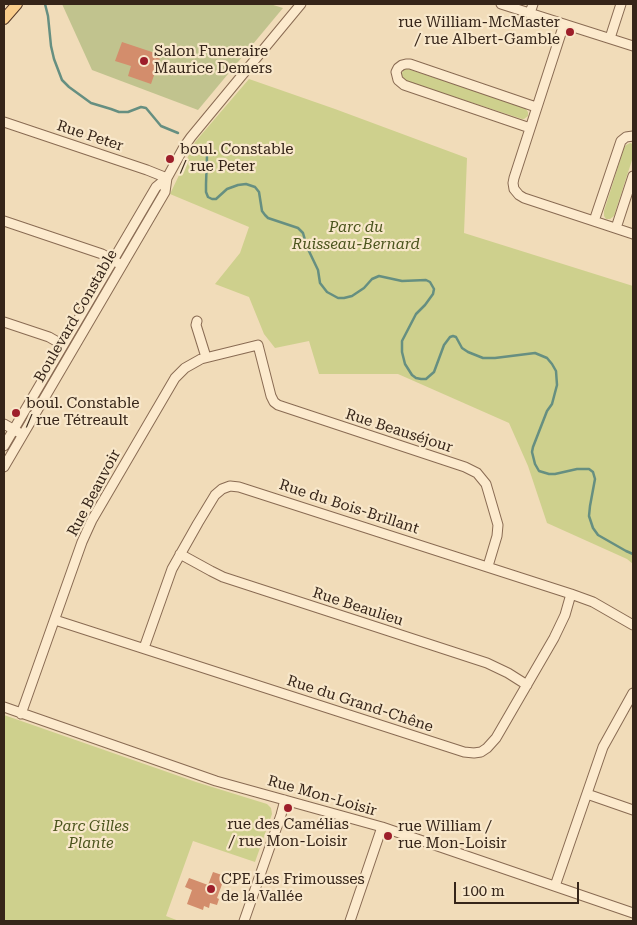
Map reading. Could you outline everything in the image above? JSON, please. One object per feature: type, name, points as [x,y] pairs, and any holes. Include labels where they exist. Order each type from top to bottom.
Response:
[{"type":"main road","points":[[4,19],[17,4]]},
{"type":"street","name":"Boulevard Constable","points":[[4,467],[165,192],[167,178],[191,137],[301,4]]},
{"type":"street","points":[[530,13],[533,4]]},
{"type":"street","points":[[610,38],[621,4]]},
{"type":"street","points":[[507,5],[633,46]]},
{"type":"street","points":[[564,24],[513,181],[514,189],[517,194],[525,198],[633,234]]},
{"type":"street","points":[[530,128],[404,85],[398,80],[396,72],[402,65],[410,64],[536,107]]},
{"type":"street","name":"Rue Peter","points":[[4,122],[138,166],[167,178]]},
{"type":"street","points":[[594,221],[620,144],[624,138],[633,136]]},
{"type":"street","points":[[616,228],[633,176]]},
{"type":"street","name":"Boulevard Constable","points":[[4,446],[156,188],[167,178]]},
{"type":"street","points":[[4,221],[102,254],[122,266]]},
{"type":"street","points":[[197,321],[196,325],[206,357]]},
{"type":"street","points":[[4,322],[49,337],[63,345]]},
{"type":"street","name":"Rue Beauvoir","points":[[21,714],[85,535],[96,513],[176,378],[197,360],[258,345]]},
{"type":"street","name":"Rue Beauséjour","points":[[258,345],[271,396],[278,405],[466,467],[480,475],[487,488],[498,529],[498,536],[488,566]]},
{"type":"street","points":[[4,424],[22,435]]},
{"type":"street","name":"Rue du Bois-Brillant","points":[[144,648],[167,582],[180,554],[217,493],[224,487],[233,486],[572,594],[593,602],[633,626]]},
{"type":"street","name":"Rue Beaulieu","points":[[180,554],[223,577],[487,663],[528,684]]},
{"type":"street","name":"Rue du Grand-Chêne","points":[[55,620],[471,753],[484,750],[492,743],[559,628],[572,594]]},
{"type":"street","points":[[555,886],[603,747],[632,699]]},
{"type":"street","name":"Rue Mon-Loisir","points":[[4,707],[198,775],[382,827],[633,914]]},
{"type":"street","points":[[587,794],[633,810]]},
{"type":"street","points":[[244,921],[285,800]]},
{"type":"street","points":[[353,920],[382,827]]},
{"type":"green space","points":[[62,4],[270,4],[283,8],[198,110],[92,70]]},
{"type":"green space","points":[[405,69],[525,108],[528,116],[522,119],[406,81],[401,75]]},
{"type":"green space","name":"Parc du Ruisseau-Bernard","points":[[249,79],[467,158],[464,233],[633,286],[633,564],[627,559],[547,523],[528,466],[509,423],[398,374],[319,374],[309,341],[275,348],[264,334],[249,297],[215,284],[240,253],[249,227],[170,194],[195,142]]},
{"type":"green space","points":[[630,143],[633,144],[633,157],[614,216],[606,219],[604,211],[624,148]]},
{"type":"green space","name":"Parc Gilles Plante","points":[[4,715],[196,782],[267,804],[271,808],[272,814],[255,862],[193,841],[166,916],[179,921],[4,921]]},
{"type":"building","points":[[122,42],[161,55],[151,84],[128,76],[131,66],[115,61]]},
{"type":"building","points":[[213,872],[225,876],[217,898],[219,899],[217,905],[210,903],[209,908],[204,906],[203,910],[187,904],[192,890],[185,887],[189,878],[208,885]]},
{"type":"waterway","points":[[45,4],[54,59],[62,80],[69,87],[91,103],[119,112],[128,112],[141,107],[146,108],[161,126],[178,133]]},
{"type":"waterway","points":[[199,146],[207,156],[206,192],[208,197],[216,199],[227,189],[238,185],[246,184],[255,187],[259,192],[262,211],[268,218],[298,228],[303,233],[307,247],[318,270],[320,283],[327,292],[338,298],[352,296],[364,288],[372,279],[379,276],[402,281],[426,280],[430,282],[434,289],[433,294],[416,314],[402,341],[405,364],[416,378],[426,379],[434,372],[444,345],[453,336],[456,337],[462,348],[483,358],[535,353],[547,358],[556,371],[557,385],[552,404],[547,411],[533,447],[532,452],[535,464],[539,471],[549,474],[577,469],[589,469],[593,472],[595,479],[589,516],[593,528],[598,535],[633,554]]},
{"type":"place","name":"rue William-McMaster / rue Albert-Gamble","points":[[570,32]]},
{"type":"place","name":"Salon Funeraire Maurice Demers","points":[[144,61]]},
{"type":"place","name":"boul. Constable / rue Peter","points":[[170,159]]},
{"type":"place","name":"boul. Constable / rue Tétreault","points":[[16,413]]},
{"type":"place","name":"rue des Camélias / rue Mon-Loisir","points":[[288,808]]},
{"type":"place","name":"rue William / rue Mon-Loisir","points":[[388,836]]},
{"type":"place","name":"CPE Les Frimousses de la Vallée","points":[[211,889]]}]
